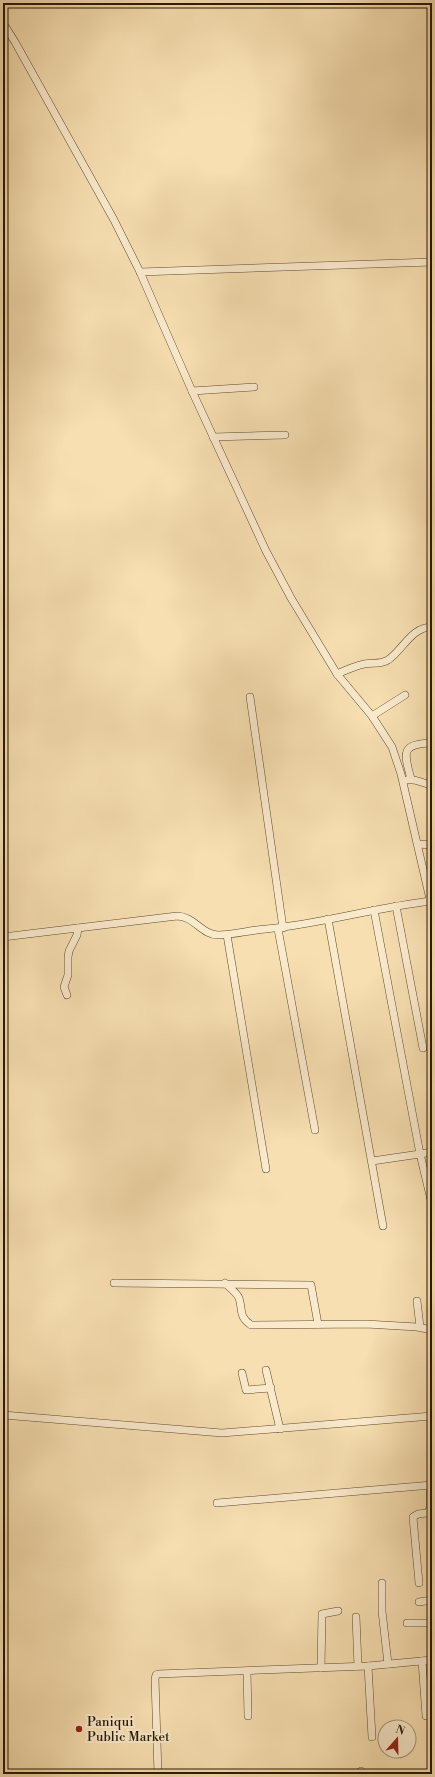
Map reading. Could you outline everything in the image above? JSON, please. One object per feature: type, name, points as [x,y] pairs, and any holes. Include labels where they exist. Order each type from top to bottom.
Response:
[{"type":"street","points":[[3,23],[111,213],[140,272],[192,391],[266,551],[291,598],[337,674],[372,716],[392,747],[407,780]]},
{"type":"street","points":[[140,272],[432,262]]},
{"type":"street","points":[[192,391],[254,387]]},
{"type":"street","points":[[213,437],[285,435]]},
{"type":"street","points":[[337,674],[365,664],[380,664],[388,660],[420,630],[432,627]]},
{"type":"street","points":[[372,716],[405,695]]},
{"type":"street","points":[[250,697],[280,928],[315,1130]]},
{"type":"street","points":[[3,937],[162,917],[183,916],[189,918],[208,932],[216,935],[227,935],[280,928],[396,906],[432,903],[418,844],[407,780],[406,759],[408,750],[413,745],[432,743]]},
{"type":"street","points":[[407,780],[415,779],[422,784],[432,785]]},
{"type":"street","points":[[418,844],[432,845]]},
{"type":"street","points":[[396,906],[423,1048]]},
{"type":"street","points":[[374,910],[420,1154],[432,1204]]},
{"type":"street","points":[[328,919],[383,1226]]},
{"type":"street","points":[[67,995],[64,987],[68,976],[69,950],[74,944],[78,928]]},
{"type":"street","points":[[227,935],[266,1169]]},
{"type":"street","points":[[372,1161],[432,1152]]},
{"type":"street","points":[[114,1283],[311,1285],[318,1324]]},
{"type":"street","points":[[225,1283],[239,1298],[240,1311],[244,1320],[251,1324],[366,1324],[420,1327],[432,1330]]},
{"type":"street","points":[[417,1301],[420,1327]]},
{"type":"street","points":[[266,1370],[280,1429]]},
{"type":"street","points":[[242,1373],[244,1387],[246,1390],[270,1388]]},
{"type":"street","points":[[3,1415],[222,1433],[432,1416]]},
{"type":"street","points":[[217,1503],[431,1485],[430,1509],[427,1513],[418,1514],[413,1517],[419,1583]]},
{"type":"street","points":[[382,1583],[382,1611],[388,1664]]},
{"type":"street","points":[[419,1602],[432,1600]]},
{"type":"street","points":[[321,1668],[322,1614],[338,1611]]},
{"type":"street","points":[[356,1617],[358,1666]]},
{"type":"street","points":[[407,1623],[432,1623]]},
{"type":"street","points":[[158,1774],[156,1675],[368,1666],[432,1660]]},
{"type":"street","points":[[422,1661],[426,1716]]},
{"type":"street","points":[[368,1666],[372,1737]]},
{"type":"street","points":[[247,1671],[248,1716]]},
{"type":"place","name":"Paniqui Public Market","points":[[79,1729]]}]
